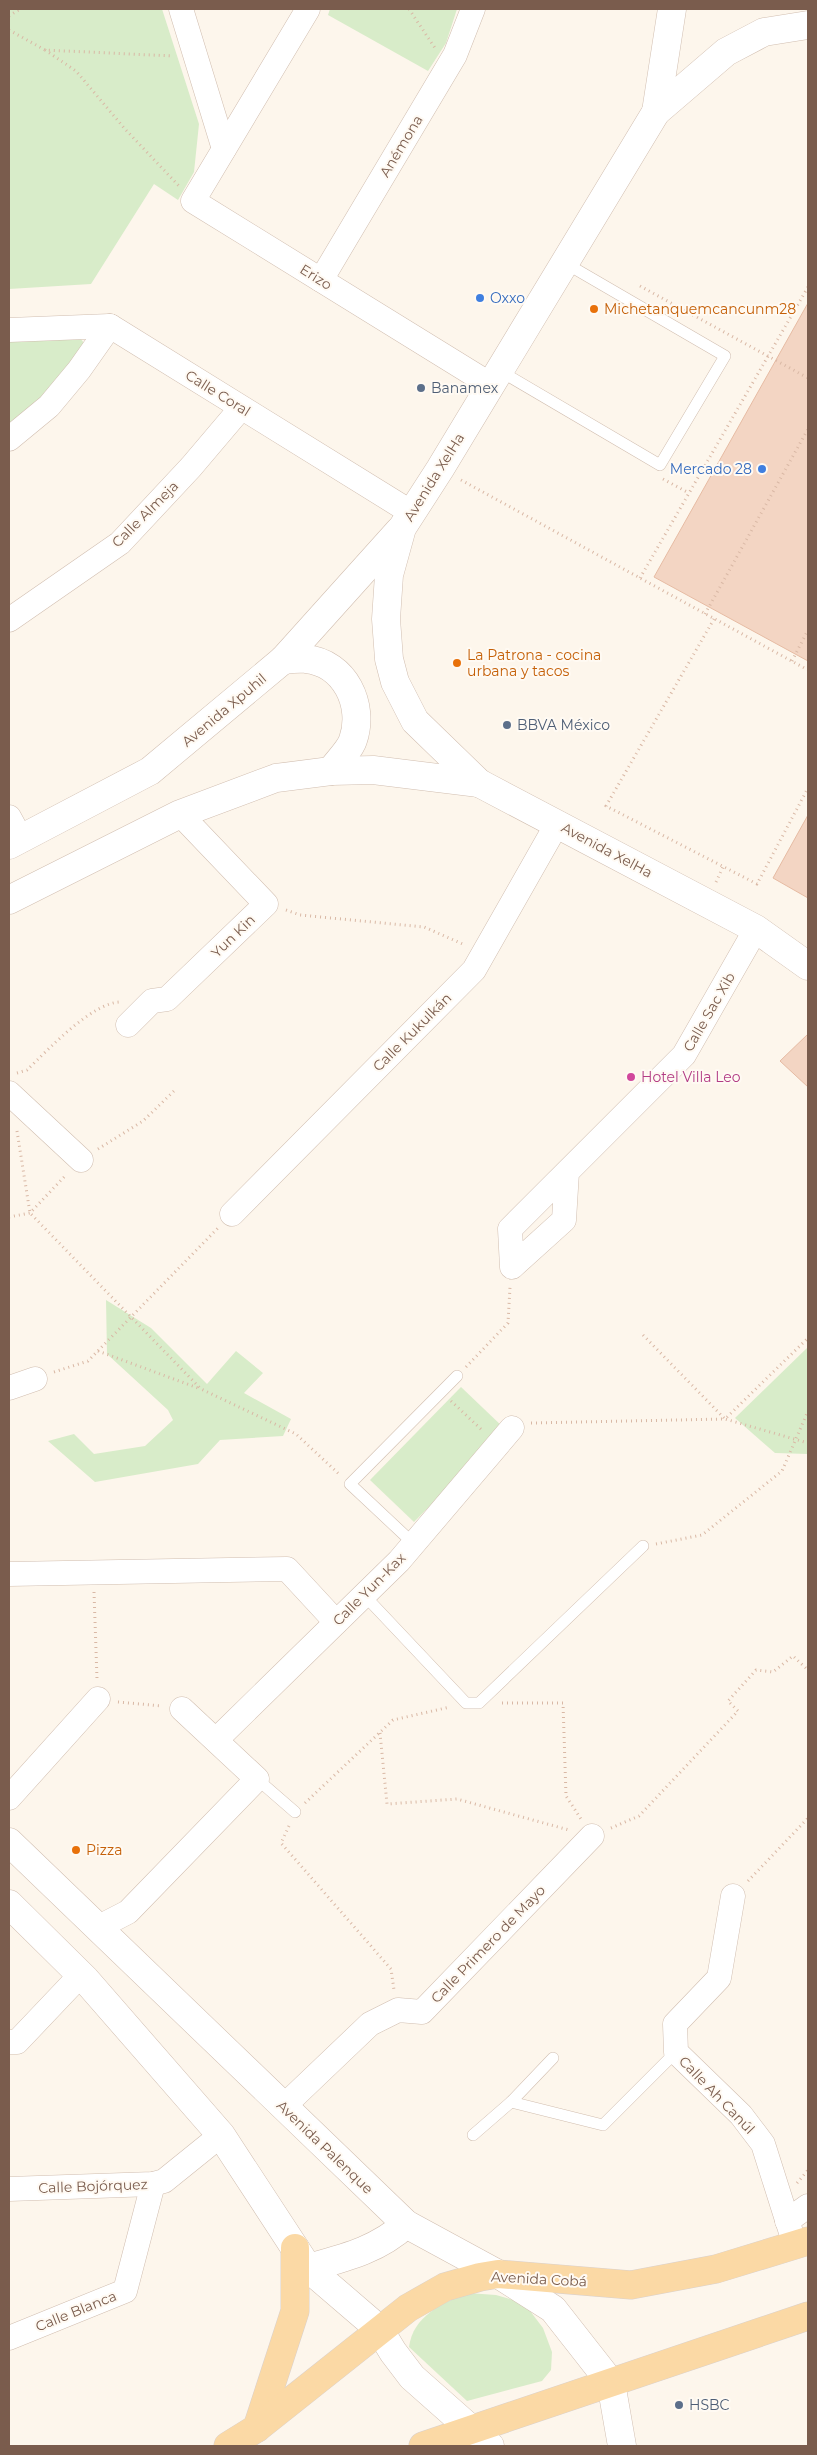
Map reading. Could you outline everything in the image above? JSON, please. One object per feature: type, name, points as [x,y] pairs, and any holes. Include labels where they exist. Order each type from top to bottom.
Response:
[{"type":"main road","name":"Avenida Cobá","points":[[228,2446],[257,2428],[350,2355],[379,2329],[426,2296],[445,2287],[462,2281],[498,2274],[631,2285],[716,2269],[797,2236]]},
{"type":"main road","points":[[257,2428],[295,2312],[302,2258]]},
{"type":"main road","points":[[423,2446],[481,2438],[611,2384],[808,2316]]},
{"type":"street","points":[[181,9],[224,149]]},
{"type":"street","points":[[193,202],[308,9]]},
{"type":"street","name":"Anémona","points":[[321,280],[455,55],[473,9]]},
{"type":"street","points":[[656,112],[672,9]]},
{"type":"street","name":"Avenida XelHa","points":[[808,25],[764,32],[726,52],[656,112],[407,521],[389,576],[386,619],[389,659],[395,682],[415,722],[479,783],[756,929],[808,966]]},
{"type":"street","name":"Erizo","points":[[193,202],[321,280],[495,378]]},
{"type":"street","points":[[9,330],[110,326]]},
{"type":"street","points":[[9,439],[49,406],[79,370],[110,326]]},
{"type":"street","name":"Calle Coral","points":[[110,326],[241,408],[407,521]]},
{"type":"street","name":"Calle Almeja","points":[[9,620],[120,543],[192,467],[241,408]]},
{"type":"street","name":"Avenida Xpuhil","points":[[13,834],[150,771],[283,660],[407,521]]},
{"type":"street","points":[[283,660],[306,659],[324,664],[339,674],[353,693],[357,720],[353,741],[331,770]]},
{"type":"street","points":[[9,900],[180,814],[276,778],[331,770],[373,770],[479,783]]},
{"type":"street","name":"Yun Kin","points":[[128,1025],[152,1002],[167,999],[266,904],[180,814]]},
{"type":"street","name":"Calle Kukulkán","points":[[232,1214],[474,970],[558,824]]},
{"type":"street","name":"Calle Sac Xib","points":[[512,1267],[510,1229],[684,1055],[756,929]]},
{"type":"street","points":[[10,1088],[81,1160]]},
{"type":"street","points":[[512,1267],[564,1220],[568,1172]]},
{"type":"street","points":[[9,1388],[35,1379]]},
{"type":"street","name":"Calle Yun-Kax","points":[[216,1740],[364,1596],[414,1544],[505,1437]]},
{"type":"street","points":[[9,1574],[287,1569],[336,1622]]},
{"type":"street","points":[[9,1798],[98,1699]]},
{"type":"street","points":[[98,1928],[128,1912],[257,1779],[182,1709]]},
{"type":"street","name":"Calle Primero de Mayo","points":[[283,2107],[370,2024],[398,2010],[422,2012],[592,1836]]},
{"type":"street","name":"Avenida Palenque","points":[[9,1842],[406,2224],[498,2274],[554,2308],[611,2384],[622,2446]]},
{"type":"street","name":"Calle Ah Canúl","points":[[733,1896],[719,1978],[674,2024],[676,2052],[740,2115],[763,2144],[797,2236]]},
{"type":"street","points":[[9,1904],[85,1979],[221,2135],[302,2258],[379,2329],[392,2352],[412,2376],[481,2438]]},
{"type":"street","points":[[9,2042],[16,2042],[72,1983],[85,1979]]},
{"type":"street","name":"Calle Bojórquez","points":[[9,2189],[153,2184],[164,2181],[221,2135]]},
{"type":"street","name":"Calle Blanca","points":[[9,2338],[126,2291],[153,2184]]},
{"type":"street","points":[[797,2236],[808,2206]]},
{"type":"street","points":[[302,2258],[369,2250],[395,2234],[406,2224]]},
{"type":"lane","points":[[495,378],[660,465],[725,356],[565,262]]},
{"type":"lane","points":[[414,1544],[350,1484],[457,1376]]},
{"type":"lane","points":[[364,1596],[466,1703],[479,1703],[643,1546]]},
{"type":"lane","points":[[257,1779],[295,1812]]},
{"type":"lane","points":[[511,2102],[603,2125],[676,2052]]},
{"type":"lane","points":[[473,2135],[511,2102],[554,2058]]},
{"type":"path","points":[[9,16],[20,9]]},
{"type":"path","points":[[409,9],[447,68]]},
{"type":"path","points":[[9,30],[76,71],[124,129],[193,202]]},
{"type":"path","points":[[44,50],[196,57]]},
{"type":"path","points":[[632,282],[808,378]]},
{"type":"path","points":[[640,578],[808,287]]},
{"type":"path","points":[[705,614],[808,429]]},
{"type":"path","points":[[440,469],[808,670]]},
{"type":"path","points":[[714,619],[606,806],[757,884],[808,788]]},
{"type":"path","points":[[792,661],[808,630]]},
{"type":"path","points":[[266,904],[300,915],[424,926],[484,953]]},
{"type":"path","points":[[152,1002],[113,1002],[74,1025],[10,1088],[30,1213],[201,1389]]},
{"type":"path","points":[[9,1216],[30,1213]]},
{"type":"path","points":[[35,1379],[88,1361],[232,1214]]},
{"type":"path","points":[[457,1376],[508,1323],[512,1267]]},
{"type":"path","points":[[643,1335],[725,1419]]},
{"type":"path","points":[[725,1419],[808,1338]]},
{"type":"path","points":[[98,1351],[201,1389],[296,1434],[350,1484]]},
{"type":"path","points":[[441,1392],[505,1437],[520,1423],[725,1419],[808,1443]]},
{"type":"path","points":[[643,1546],[702,1535],[782,1471],[808,1411]]},
{"type":"path","points":[[94,1571],[98,1699],[182,1709]]},
{"type":"path","points":[[380,1733],[387,1804],[457,1799],[592,1836],[639,1816],[738,1711],[728,1701],[756,1670],[773,1672],[793,1656],[808,1670]]},
{"type":"path","points":[[398,2010],[391,1969],[281,1843],[295,1812],[393,1720],[466,1703]]},
{"type":"path","points":[[479,1703],[563,1703],[566,1796],[592,1836]]},
{"type":"path","points":[[733,1896],[808,1818]]},
{"type":"green space","points":[[9,9],[162,9],[199,124],[194,172],[178,200],[154,184],[91,284],[9,289]]},
{"type":"green space","points":[[330,9],[457,9],[446,43],[428,71],[328,15]]},
{"type":"green space","points":[[80,338],[84,343],[68,366],[41,398],[9,426],[9,342]]},
{"type":"green space","points":[[106,1300],[151,1328],[207,1384],[236,1351],[263,1373],[244,1393],[291,1419],[283,1436],[220,1440],[198,1464],[95,1482],[48,1441],[74,1434],[94,1454],[145,1446],[173,1420],[168,1410],[107,1354]]},
{"type":"green space","points":[[808,1347],[808,1454],[775,1453],[735,1418]]},
{"type":"green space","points":[[461,1387],[505,1429],[414,1522],[370,1480]]},
{"type":"green space","points":[[468,2293],[496,2295],[524,2303],[543,2328],[552,2352],[551,2370],[542,2381],[467,2401],[409,2347],[416,2327],[430,2312],[448,2301]]},
{"type":"building","name":"Mercado 28","points":[[808,303],[808,661],[654,577]]},
{"type":"building","points":[[808,815],[808,898],[773,878]]},
{"type":"building","points":[[808,1034],[808,1087],[780,1061]]},
{"type":"place","name":"Oxxo","points":[[480,298]]},
{"type":"place","name":"Michetanquemcancunm28","points":[[594,309]]},
{"type":"place","name":"Banamex","points":[[421,388]]},
{"type":"place","name":"Mercado 28","points":[[762,469]]},
{"type":"place","name":"La Patrona - cocina urbana y tacos","points":[[457,663]]},
{"type":"place","name":"BBVA México","points":[[507,725]]},
{"type":"place","name":"Hotel Villa Leo","points":[[631,1077]]},
{"type":"place","name":"Pizza","points":[[76,1850]]},
{"type":"place","name":"HSBC","points":[[679,2405]]}]
